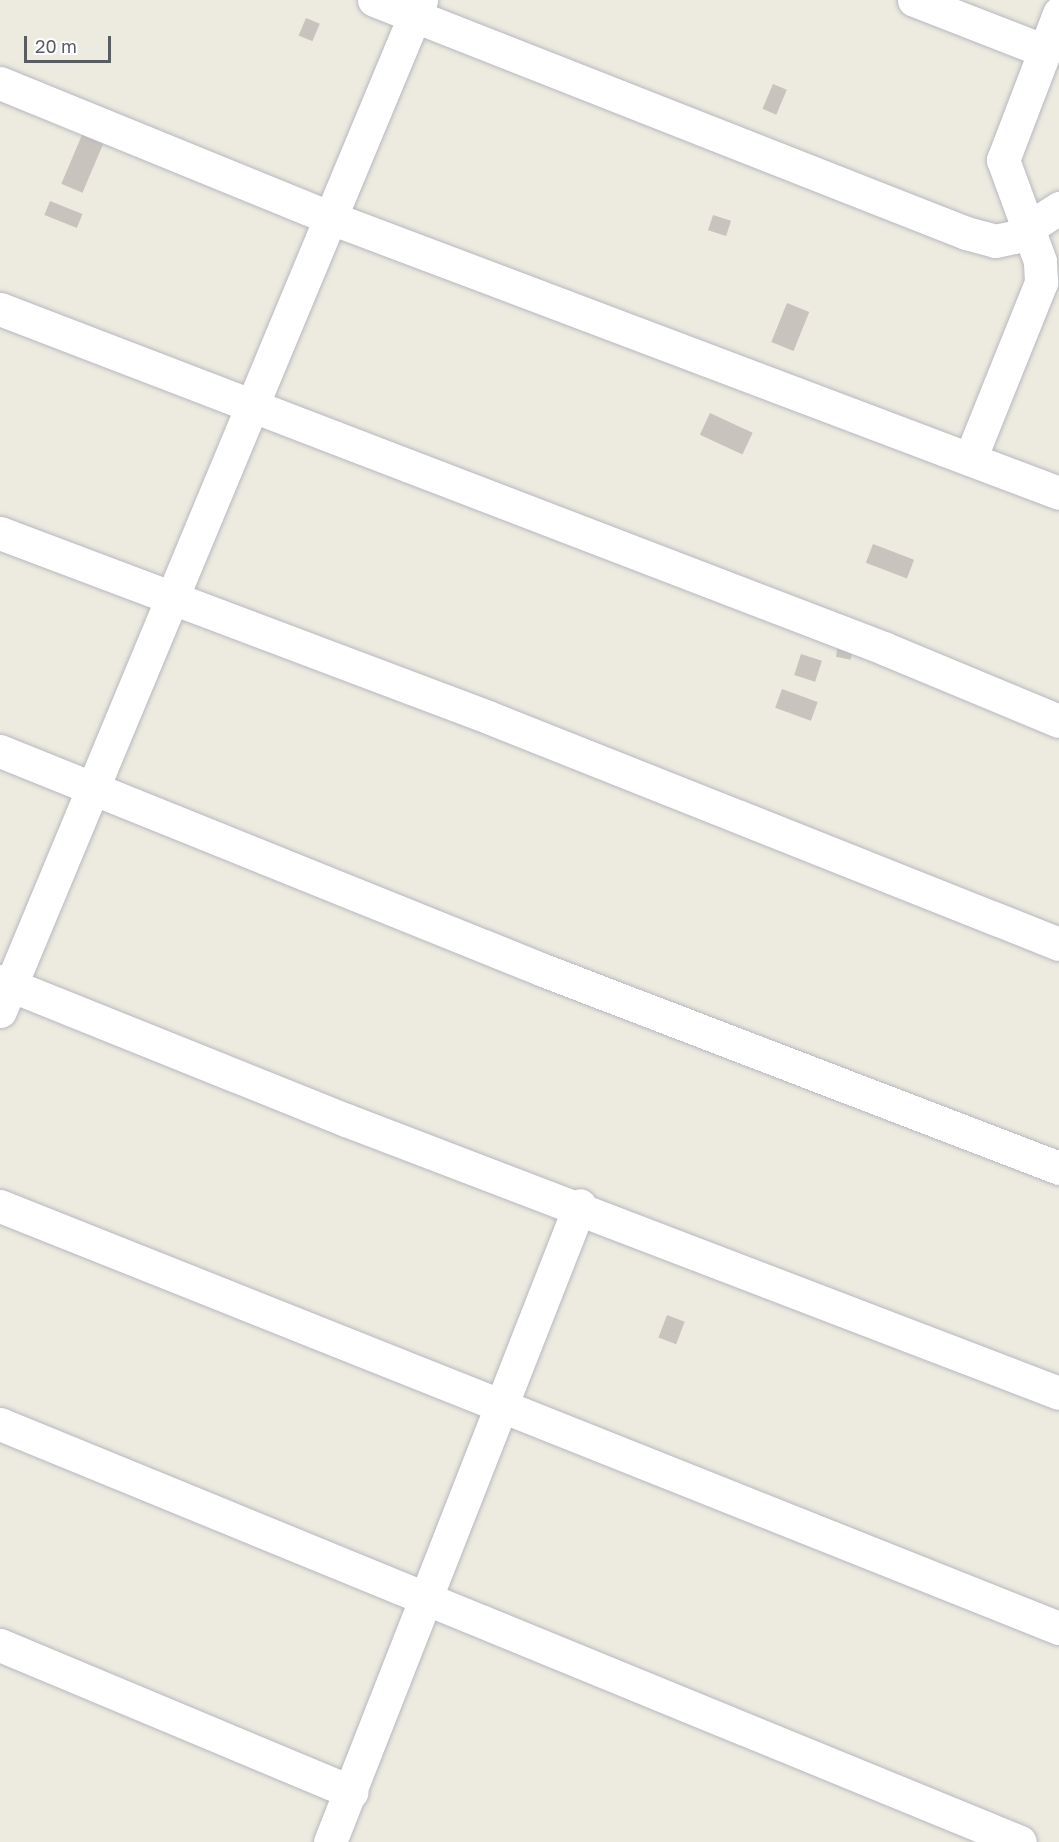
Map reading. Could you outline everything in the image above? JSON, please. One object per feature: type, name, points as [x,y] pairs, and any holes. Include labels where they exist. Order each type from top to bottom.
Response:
[{"type":"street","points":[[374,0],[419,8],[966,233],[995,241],[1030,229],[1059,208]]},
{"type":"street","points":[[914,0],[1045,51]]},
{"type":"street","points":[[419,8],[171,600],[97,789],[4,992],[580,1205],[1059,1393]]},
{"type":"street","points":[[970,459],[1041,282],[1030,229],[1003,160],[1059,13]]},
{"type":"street","points":[[0,83],[331,218],[1059,493]]},
{"type":"street","points":[[0,309],[251,410],[886,649],[1059,721]]},
{"type":"street","points":[[0,533],[171,600],[488,717],[1059,944]]},
{"type":"street","points":[[0,751],[543,970],[1059,1167]]},
{"type":"street","points":[[330,1842],[580,1205]]},
{"type":"street","points":[[0,1206],[1059,1629]]},
{"type":"street","points":[[0,1424],[428,1597],[1020,1842]]},
{"type":"street","points":[[0,1645],[351,1792]]},
{"type":"building","points":[[306,18],[320,24],[312,41],[299,35]]},
{"type":"building","points":[[773,84],[787,90],[776,115],[762,109]]},
{"type":"building","points":[[82,135],[103,144],[82,193],[61,184]]},
{"type":"building","points":[[50,201],[82,214],[77,228],[44,215]]},
{"type":"building","points":[[713,215],[731,221],[726,236],[708,230]]},
{"type":"building","points":[[787,303],[809,312],[794,351],[771,342]]},
{"type":"building","points":[[710,413],[753,433],[742,455],[700,435]]},
{"type":"building","points":[[873,544],[914,560],[907,578],[866,563]]},
{"type":"building","points":[[838,646],[853,649],[851,660],[836,657]]},
{"type":"building","points":[[801,654],[822,661],[815,682],[794,675]]},
{"type":"building","points":[[782,689],[818,702],[811,721],[775,708]]},
{"type":"building","points":[[667,1315],[685,1322],[676,1344],[658,1337]]}]
